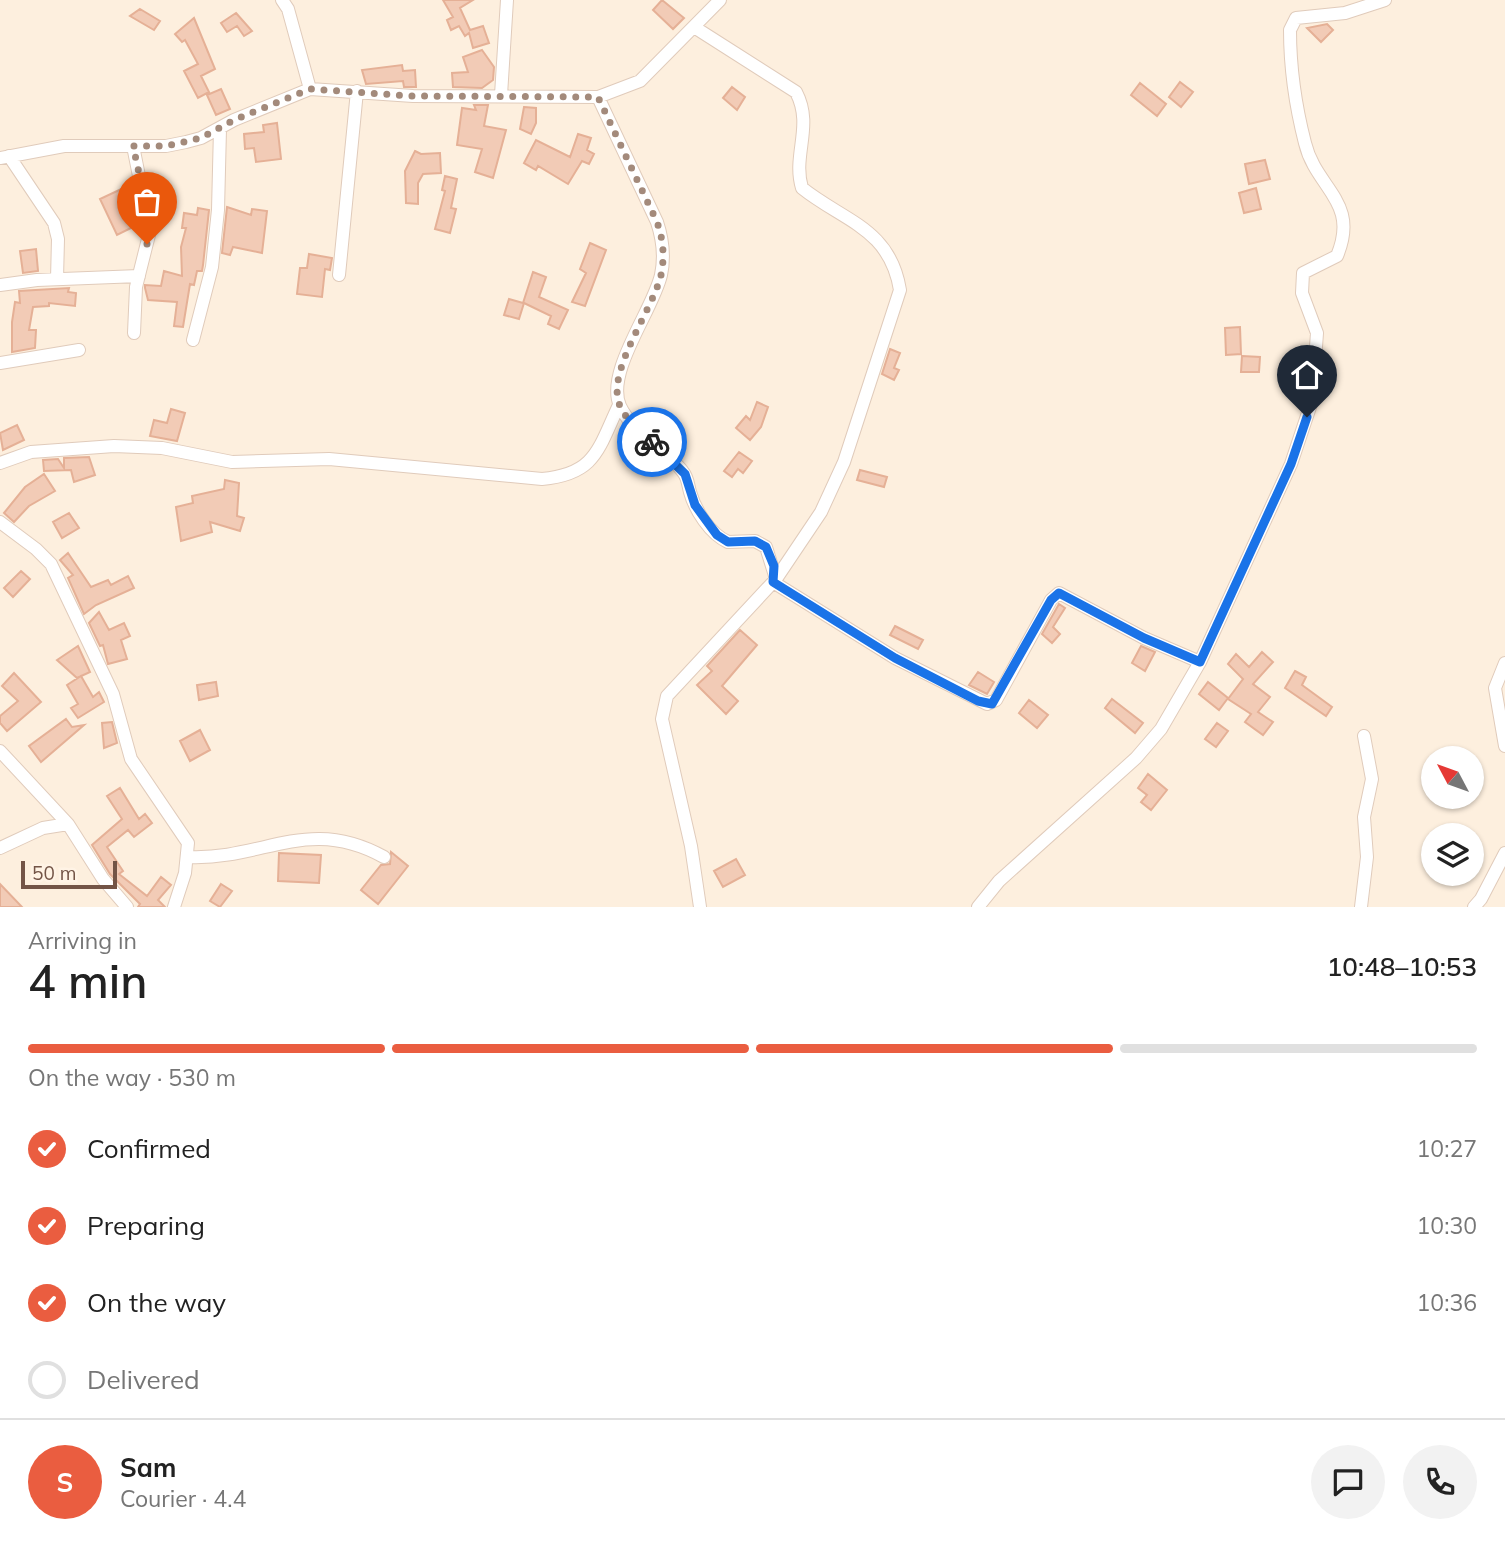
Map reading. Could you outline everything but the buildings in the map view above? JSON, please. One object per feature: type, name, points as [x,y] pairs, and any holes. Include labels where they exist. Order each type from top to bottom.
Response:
[{"type":"street","points":[[282,0],[288,9],[310,89]]},
{"type":"street","points":[[501,95],[507,0]]},
{"type":"street","points":[[57,279],[58,239],[54,223],[4,157],[64,146],[133,146],[186,142],[310,89],[412,96],[598,97],[626,89],[640,81],[720,0]]},
{"type":"street","points":[[978,907],[999,881],[1136,758],[1161,729],[1200,662],[1291,464],[1312,401],[1317,332],[1302,293],[1301,278],[1303,273],[1333,260],[1343,235],[1343,209],[1317,169],[1305,143],[1290,30],[1296,19],[1303,15],[1345,13],[1385,0]]},
{"type":"street","points":[[694,27],[796,92],[804,107],[799,168],[802,188],[844,213],[873,236],[891,264],[900,290],[833,489],[805,539],[774,581],[679,681],[663,703],[662,719],[691,846],[700,907]]},
{"type":"street","points":[[339,275],[357,91]]},
{"type":"street","points":[[0,463],[31,452],[114,446],[162,448],[232,462],[329,459],[542,480],[567,477],[583,469],[595,453],[619,405],[618,381],[626,354],[656,291],[661,273],[663,241],[657,222],[598,97]]},
{"type":"street","points":[[193,340],[212,267],[218,210],[220,129]]},
{"type":"street","points":[[133,146],[150,231],[139,276],[134,333]]},
{"type":"street","points":[[0,285],[57,279],[139,276]]},
{"type":"street","points":[[0,363],[79,351]]},
{"type":"street","points":[[619,405],[634,425],[685,474],[695,505],[709,528],[728,542],[755,541],[766,547],[774,566],[774,581]]},
{"type":"street","points":[[0,522],[51,564],[113,694],[131,759],[188,843],[188,857],[174,907]]},
{"type":"street","points":[[774,581],[895,658],[986,704],[996,700],[1051,600],[1059,593],[1144,638],[1200,662]]},
{"type":"street","points":[[1505,663],[1495,688],[1505,746]]},
{"type":"street","points":[[1361,907],[1367,857],[1364,817],[1372,779],[1364,736]]},
{"type":"street","points":[[0,753],[68,824],[103,879],[127,907]]},
{"type":"street","points":[[0,848],[43,828],[68,824]]},
{"type":"street","points":[[188,857],[214,858],[306,837],[339,840],[384,857]]},
{"type":"street","points":[[1474,907],[1481,900],[1505,853]]},
{"type":"way so far","points":[[147,244],[149,218],[133,146],[166,146],[201,138],[234,120],[310,89],[412,96],[598,97],[657,222],[663,241],[663,260],[656,291],[626,354],[617,395],[625,414],[652,442]]},
{"type":"route","points":[[652,442],[685,474],[695,505],[709,528],[728,542],[755,541],[766,547],[774,566],[776,579],[773,582],[895,658],[978,701],[992,704],[1051,600],[1059,593],[1067,594],[1144,638],[1200,662],[1291,464],[1307,417]]}]
